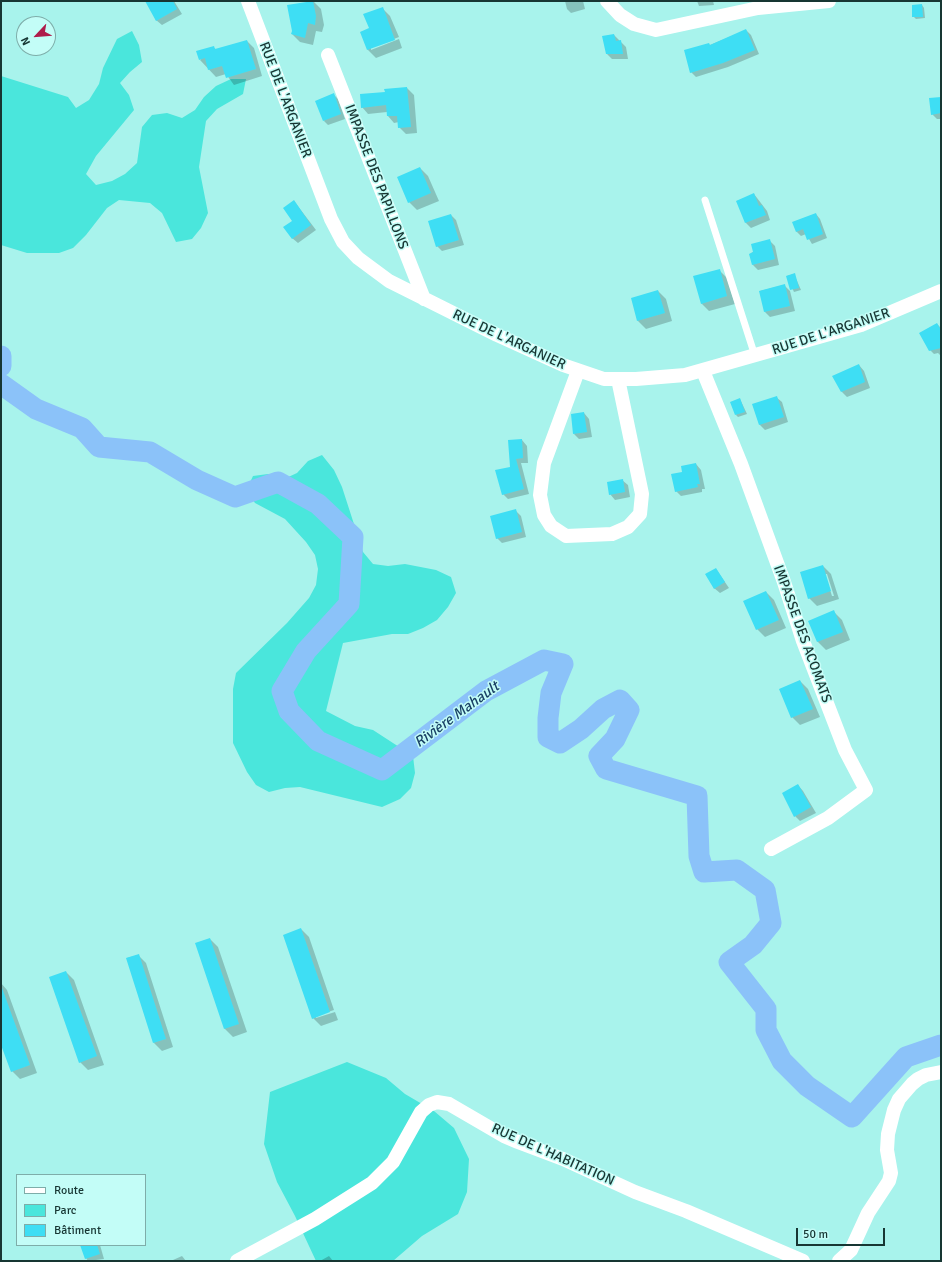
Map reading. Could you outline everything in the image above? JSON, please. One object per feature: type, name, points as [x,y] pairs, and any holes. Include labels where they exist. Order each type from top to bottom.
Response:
[{"type":"street","name":"RUE DE L'ARGANIER","points":[[248,1],[331,220],[342,242],[372,270],[388,281],[496,335],[578,371],[604,379],[618,380],[677,376],[703,371],[861,325],[941,291]]},
{"type":"street","points":[[607,1],[620,15],[630,22],[641,27],[656,30],[758,8],[829,1]]},
{"type":"street","name":"IMPASSE DES PAPILLONS","points":[[328,55],[424,299]]},
{"type":"street","points":[[578,371],[544,463],[540,495],[544,515],[551,526],[566,536],[612,534],[628,527],[640,514],[642,494],[618,380]]},
{"type":"street","name":"IMPASSE DES ACOMATS","points":[[703,371],[740,464],[784,582],[803,641],[845,750],[866,790],[828,818],[771,849]]},
{"type":"street","points":[[839,1261],[851,1250],[870,1209],[889,1182],[891,1173],[887,1150],[888,1134],[894,1110],[899,1099],[918,1079],[926,1075],[941,1072]]},
{"type":"street","name":"RUE DE L'HABITATION","points":[[237,1261],[315,1219],[372,1183],[393,1162],[421,1112],[429,1105],[437,1102],[449,1104],[511,1139],[563,1159],[635,1192],[686,1211],[803,1261]]},
{"type":"lane","points":[[705,200],[755,356]]},
{"type":"green space","points":[[132,31],[139,45],[142,62],[120,83],[129,95],[134,110],[96,156],[86,174],[96,185],[112,181],[125,174],[137,163],[142,127],[152,115],[167,113],[182,118],[195,110],[204,97],[216,86],[231,79],[246,79],[243,94],[217,109],[206,121],[199,167],[208,213],[201,228],[192,239],[176,242],[162,213],[150,203],[119,200],[107,208],[86,235],[73,248],[59,253],[27,253],[1,245],[1,76],[68,97],[76,108],[89,100],[99,84],[103,68],[117,39]]},
{"type":"green space","points":[[322,455],[334,470],[342,487],[363,552],[373,564],[388,566],[405,564],[436,570],[451,577],[456,593],[448,607],[437,620],[423,628],[408,634],[392,634],[343,643],[326,711],[355,726],[373,730],[413,756],[415,773],[411,788],[400,799],[382,807],[300,787],[285,788],[269,792],[256,785],[247,772],[233,743],[233,689],[236,673],[287,623],[309,598],[316,585],[318,569],[315,555],[306,542],[285,519],[255,503],[246,491],[253,476],[268,474],[284,479],[297,473],[308,461]]},
{"type":"green space","points":[[347,1062],[386,1078],[405,1094],[434,1111],[454,1128],[469,1159],[467,1192],[458,1214],[422,1236],[393,1261],[316,1261],[277,1182],[264,1144],[270,1092]]},
{"type":"building","points":[[145,1],[173,1],[177,9],[156,21]]},
{"type":"building","points":[[313,1],[316,16],[315,25],[308,23],[305,38],[291,34],[292,31],[287,5]]},
{"type":"building","points":[[922,4],[923,17],[912,17],[912,5]]},
{"type":"building","points":[[383,7],[395,40],[367,50],[360,32],[369,28],[363,14]]},
{"type":"building","points":[[746,29],[755,50],[723,63],[690,73],[684,50],[709,43],[710,45]]},
{"type":"building","points":[[614,34],[616,41],[621,40],[623,54],[606,54],[602,36]]},
{"type":"building","points":[[247,40],[256,69],[226,78],[222,66],[208,70],[205,58],[199,60],[196,51],[214,46],[215,49]]},
{"type":"building","points":[[407,87],[411,127],[398,128],[397,116],[387,116],[386,105],[361,108],[360,94],[385,92],[384,89]]},
{"type":"building","points":[[334,93],[341,114],[323,121],[315,101]]},
{"type":"building","points":[[941,97],[941,113],[931,115],[929,98]]},
{"type":"building","points":[[420,167],[431,193],[408,203],[397,177]]},
{"type":"building","points":[[754,193],[759,206],[762,205],[766,215],[745,223],[736,201]]},
{"type":"building","points":[[294,200],[311,225],[292,239],[283,227],[292,221],[283,208]]},
{"type":"building","points":[[816,213],[823,234],[807,240],[803,229],[796,232],[792,222]]},
{"type":"building","points":[[451,214],[459,240],[436,247],[428,221]]},
{"type":"building","points":[[770,239],[775,259],[752,265],[749,254],[753,252],[751,244]]},
{"type":"building","points":[[720,269],[727,296],[701,304],[693,276]]},
{"type":"building","points":[[795,273],[799,288],[790,290],[786,276]]},
{"type":"building","points":[[785,284],[790,306],[764,312],[759,291]]},
{"type":"building","points":[[658,290],[665,313],[637,321],[631,298]]},
{"type":"building","points":[[937,323],[941,330],[941,348],[929,351],[919,333]]},
{"type":"building","points":[[859,364],[865,382],[841,392],[832,376]]},
{"type":"building","points":[[777,396],[784,417],[759,425],[752,404]]},
{"type":"building","points":[[740,398],[745,412],[735,415],[730,402]]},
{"type":"building","points":[[584,412],[587,432],[573,434],[571,414]]},
{"type":"building","points":[[522,439],[523,458],[516,459],[524,489],[502,495],[495,470],[510,467],[508,440]]},
{"type":"building","points":[[696,463],[700,484],[697,484],[698,487],[675,492],[671,474],[682,472],[681,466]]},
{"type":"building","points":[[623,479],[625,492],[609,495],[607,482]]},
{"type":"building","points":[[516,509],[522,532],[496,539],[490,516]]},
{"type":"building","points":[[823,565],[831,591],[808,599],[800,572]]},
{"type":"building","points":[[716,568],[725,582],[714,589],[705,574]]},
{"type":"building","points":[[766,591],[779,620],[756,630],[743,601]]},
{"type":"building","points":[[834,610],[843,632],[817,642],[808,621]]},
{"type":"building","points":[[800,680],[813,709],[791,718],[779,689]]},
{"type":"building","points":[[798,784],[811,807],[794,817],[782,793]]},
{"type":"building","points":[[301,928],[330,1012],[312,1019],[283,935]]},
{"type":"building","points":[[210,938],[239,1024],[224,1029],[195,943]]},
{"type":"building","points":[[139,954],[166,1039],[153,1043],[126,958]]},
{"type":"building","points":[[66,971],[97,1056],[79,1063],[49,977]]},
{"type":"building","points":[[2,988],[30,1065],[11,1072],[1,1045]]},
{"type":"building","points":[[80,1246],[97,1246],[100,1254],[85,1259]]},
{"type":"waterway","name":"Rivière Mahault","points":[[1,356],[1,366]]},
{"type":"waterway","name":"Rivière Mahault","points":[[1,384],[36,409],[82,428],[99,447],[150,452],[197,480],[235,497],[278,482],[318,504],[353,537],[349,604],[306,651],[282,691],[289,711],[318,741],[382,770],[486,691],[544,660],[563,664],[551,693],[548,718],[548,737],[560,743],[581,729],[603,709],[620,700],[629,710],[615,739],[599,756],[606,769],[697,796],[699,856],[704,872],[737,870],[765,890],[771,923],[753,945],[729,962],[766,1009],[766,1030],[782,1061],[807,1086],[852,1117],[906,1057],[941,1045]]}]
